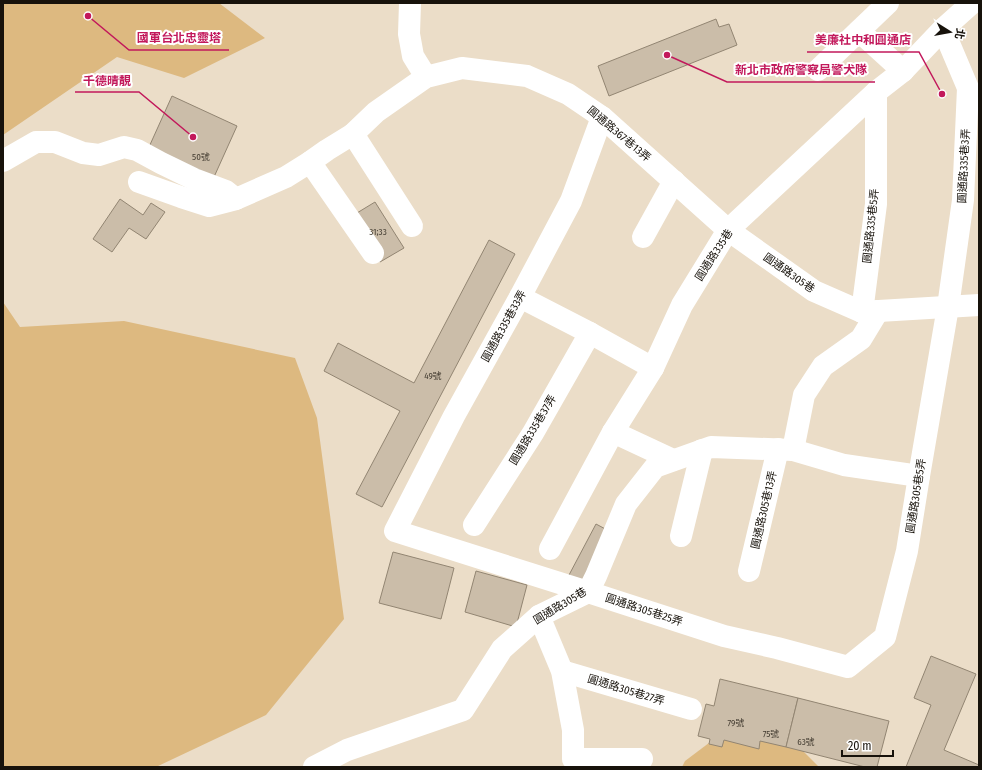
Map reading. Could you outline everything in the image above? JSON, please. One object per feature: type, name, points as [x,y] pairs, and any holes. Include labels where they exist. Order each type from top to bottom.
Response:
[{"type":"street","points":[[139,182],[209,206],[236,199],[286,177],[310,162],[352,134],[376,112],[426,77],[413,56],[409,34],[410,3]]},
{"type":"street","points":[[818,70],[888,3]]},
{"type":"street","name":"圓通路335巷","points":[[550,550],[613,432],[652,368],[682,305],[728,230],[876,92],[903,71],[943,29],[972,3]]},
{"type":"street","name":"圓通路335巷3弄","points":[[943,29],[968,88],[963,200],[948,307]]},
{"type":"street","points":[[859,31],[903,71]]},
{"type":"street","name":"圓通路367巷13弄","points":[[426,77],[462,68],[527,76],[568,94],[602,117],[728,230]]},
{"type":"street","name":"圓通路335巷5弄","points":[[870,312],[876,204],[876,92]]},
{"type":"street","name":"圓通路335巷33弄","points":[[395,531],[454,416],[571,201],[602,117]]},
{"type":"street","points":[[352,134],[412,226]]},
{"type":"street","points":[[3,161],[36,142],[55,142],[83,154],[99,154],[124,147],[137,150],[194,179],[226,191],[236,199]]},
{"type":"street","points":[[310,162],[373,253]]},
{"type":"street","points":[[643,237],[674,181]]},
{"type":"street","name":"圓通路305巷","points":[[728,230],[814,291],[870,312],[979,305]]},
{"type":"street","points":[[520,297],[590,333],[652,368]]},
{"type":"street","name":"圓通路305巷5弄","points":[[848,667],[885,637],[907,551],[948,307]]},
{"type":"street","points":[[786,450],[804,395],[823,366],[861,338],[870,312]]},
{"type":"street","name":"圓通路335巷37弄","points":[[474,525],[533,433],[590,333]]},
{"type":"street","points":[[613,432],[674,460]]},
{"type":"street","name":"圓通路305巷","points":[[314,767],[463,710],[502,649],[539,616],[588,592],[626,504],[655,467],[711,447],[786,450],[844,465],[919,476]]},
{"type":"street","points":[[681,536],[702,450]]},
{"type":"street","name":"圓通路305巷13弄","points":[[749,571],[786,450]]},
{"type":"street","name":"圓通路305巷25弄","points":[[395,531],[724,636],[777,648],[848,667]]},
{"type":"street","points":[[539,616],[562,671],[573,730],[574,759],[642,760]]},
{"type":"street","name":"圓通路305巷27弄","points":[[562,671],[691,709]]},
{"type":"shaded area","points":[[3,3],[219,3],[265,38],[184,78],[117,57],[3,135]]},
{"type":"shaded area","points":[[3,302],[20,327],[124,321],[295,358],[317,418],[344,619],[266,715],[156,767],[3,767]]},
{"type":"shaded area","points":[[758,706],[819,767],[682,767],[685,761]]},
{"type":"building","points":[[716,19],[719,27],[729,24],[737,45],[609,96],[598,66]]},
{"type":"building","points":[[172,96],[237,126],[214,177],[149,147]]},
{"type":"building","points":[[120,199],[143,215],[151,203],[165,212],[146,239],[129,228],[112,252],[93,239]]},
{"type":"building","points":[[375,202],[404,248],[380,262],[352,216]]},
{"type":"building","points":[[489,240],[515,254],[382,507],[356,494],[400,411],[324,371],[338,343],[414,383]]},
{"type":"building","points":[[596,524],[611,532],[585,584],[569,575]]},
{"type":"building","points":[[393,552],[454,568],[441,619],[379,603]]},
{"type":"building","points":[[476,571],[527,585],[516,627],[465,612]]},
{"type":"building","points":[[931,656],[976,674],[944,750],[979,765],[979,767],[906,767],[931,705],[914,698]]},
{"type":"building","points":[[720,679],[798,698],[786,747],[760,741],[759,749],[724,740],[722,747],[709,744],[710,739],[698,736],[706,704],[714,706]]},
{"type":"building","points":[[798,698],[889,721],[877,767],[865,767],[786,747]]},
{"type":"place","name":"國軍台北忠靈塔","points":[[88,16]]},
{"type":"place","name":"新北市政府警察局警犬隊","points":[[667,55]]},
{"type":"place","name":"美廉社中和圓通店","points":[[942,94]]},
{"type":"place","name":"千德晴靚","points":[[193,137]]}]
